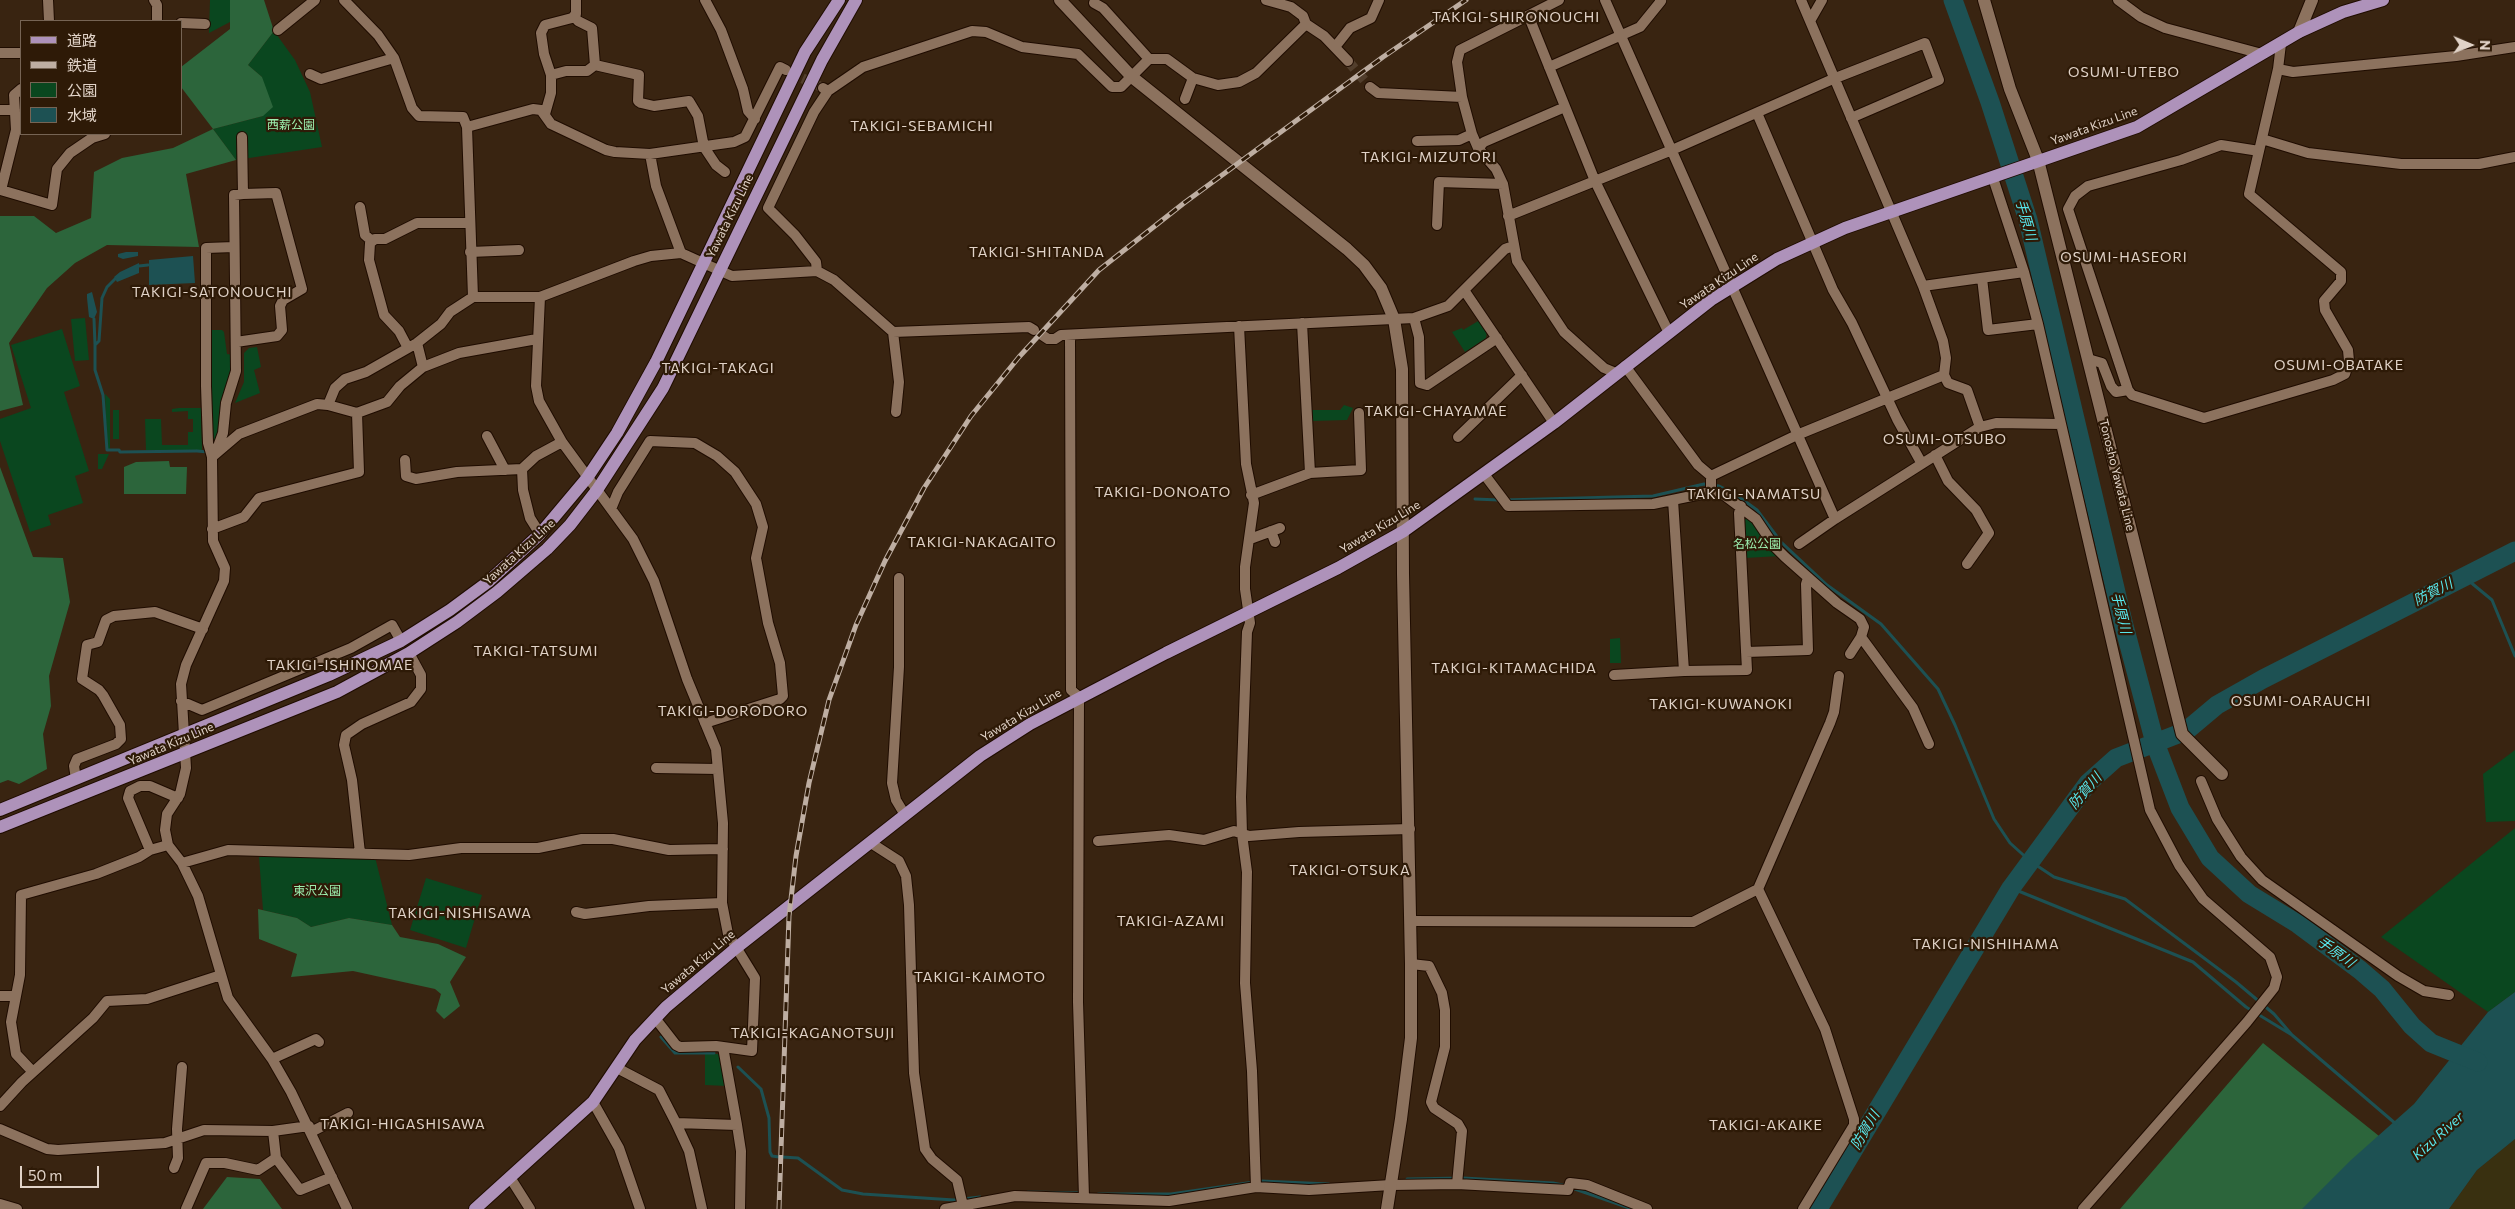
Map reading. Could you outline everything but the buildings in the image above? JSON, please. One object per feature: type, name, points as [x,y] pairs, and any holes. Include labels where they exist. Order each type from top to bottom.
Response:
[{"type":"main road","name":"Yawata Kizu Line","points":[[0,810],[329,675],[401,641],[450,610],[488,582],[540,534],[587,478],[617,432],[656,362],[805,52],[839,0]]},
{"type":"main road","name":"Yawata Kizu Line","points":[[0,827],[117,781],[185,751],[336,692],[409,653],[497,592],[547,549],[570,525],[597,490],[663,388],[718,270],[822,60],[856,0]]},
{"type":"main road","name":"Yawata Kizu Line","points":[[476,1209],[593,1102],[635,1040],[655,1018],[736,948],[872,844],[905,815],[980,756],[1030,724],[1338,568],[1404,531],[1554,423],[1621,369],[1732,287],[1812,242],[1890,212],[2137,127],[2299,32],[2343,12],[2383,0]]},
{"type":"street","points":[[48,0],[49,20]]},
{"type":"street","points":[[154,0],[157,5],[157,20]]},
{"type":"street","points":[[278,30],[315,0]]},
{"type":"street","points":[[344,0],[378,35],[394,58],[404,81],[412,108],[419,116],[463,117],[467,127],[472,297]]},
{"type":"street","points":[[576,0],[574,16],[578,21],[592,28],[595,65]]},
{"type":"street","points":[[705,0],[721,30],[743,88],[748,111],[755,119]]},
{"type":"street","points":[[1060,0],[1132,77],[1348,249],[1364,265],[1381,288],[1394,319],[1402,369],[1411,964],[1410,1038],[1387,1209]]},
{"type":"street","points":[[1266,0],[1291,7],[1304,16],[1306,24],[1324,36],[1348,61]]},
{"type":"street","points":[[1335,47],[1350,28],[1371,18],[1379,0]]},
{"type":"street","points":[[1559,0],[1529,17],[1460,50],[1457,62],[1462,98],[1472,134],[1478,148],[1496,169],[1503,184],[1517,261],[1530,284],[1564,332],[1604,368],[1621,369],[1711,484],[1756,519],[1774,546],[1808,578],[1837,603],[1860,618],[1864,627],[1861,637],[1850,654]]},
{"type":"street","points":[[1605,0],[1835,518]]},
{"type":"street","points":[[1549,67],[1621,37],[1640,27],[1660,0]]},
{"type":"street","points":[[1800,0],[1923,286],[1944,341],[1946,358],[1944,375],[1948,383],[1967,390],[1980,428]]},
{"type":"street","points":[[1810,21],[1822,0]]},
{"type":"street","name":"Tonosho Yawata Line","points":[[1984,0],[2033,162],[2088,359],[2182,734],[2222,774]]},
{"type":"street","points":[[2118,0],[2141,17],[2165,28],[2262,54]]},
{"type":"street","points":[[2299,32],[2312,0]]},
{"type":"street","points":[[1094,3],[1103,8],[1149,59]]},
{"type":"street","points":[[545,114],[551,93],[551,75],[544,54],[541,33],[545,26],[574,16]]},
{"type":"street","points":[[1529,17],[1595,181],[1669,333]]},
{"type":"street","points":[[182,23],[205,24]]},
{"type":"street","points":[[817,271],[816,262],[795,235],[768,208],[826,90],[863,67],[972,31],[986,32],[1022,47],[1078,54],[1112,87],[1121,87],[1149,59],[1167,58],[1193,78],[1218,85],[1239,82],[1256,72],[1306,24]]},
{"type":"street","points":[[1508,216],[1516,215],[1672,150],[1834,79],[1925,43],[1939,80],[1851,118]]},
{"type":"street","points":[[2259,151],[2221,145],[2181,160],[2088,186],[2075,196],[2068,209],[2128,390],[2132,395],[2204,418],[2333,380],[2345,374],[2349,361],[2348,350],[2325,310],[2324,301],[2341,281],[2341,272],[2249,194],[2278,70],[2281,44]]},
{"type":"street","points":[[2278,70],[2293,72],[2456,56],[2515,47]]},
{"type":"street","points":[[0,53],[20,53]]},
{"type":"street","points":[[310,74],[321,78],[394,58]]},
{"type":"street","points":[[551,75],[566,71],[587,70],[595,65],[639,76],[638,100],[640,104],[654,106],[689,101],[698,116],[704,147],[716,165],[725,172]]},
{"type":"street","points":[[467,127],[498,120],[522,110],[541,110],[551,124],[606,150],[650,154],[734,142],[745,137],[780,67],[786,70]]},
{"type":"street","points":[[1185,99],[1193,78]]},
{"type":"street","points":[[1370,87],[1378,92],[1462,98]]},
{"type":"street","points":[[20,90],[14,95],[18,129],[1,190],[52,205],[57,169],[70,153],[92,138],[102,135]]},
{"type":"street","points":[[1478,148],[1484,142],[1566,107]]},
{"type":"street","points":[[0,110],[15,110]]},
{"type":"street","points":[[1757,113],[1834,290],[1852,323],[1887,399],[1922,464]]},
{"type":"street","points":[[1417,140],[1459,140],[1472,134]]},
{"type":"street","points":[[242,137],[243,194]]},
{"type":"street","points":[[2262,139],[2308,153],[2401,164],[2479,164],[2515,157]]},
{"type":"street","points":[[650,154],[656,186],[681,254]]},
{"type":"street","points":[[1996,177],[2038,324],[2150,810],[2179,865],[2204,900],[2270,957],[2277,977],[2274,988],[2248,1022],[2083,1209]]},
{"type":"street","points":[[1437,225],[1439,182],[1503,184]]},
{"type":"street","points":[[236,342],[277,336],[282,330],[280,306],[283,300],[302,289],[276,193],[234,195],[235,380],[226,404],[223,433],[214,455],[212,529],[212,541],[225,568],[224,581],[186,665],[181,684],[186,768],[178,798],[167,814],[165,830],[168,845],[182,863],[198,896],[228,998],[272,1060],[310,1129],[347,1209]]},
{"type":"street","points":[[360,207],[365,234],[372,241]]},
{"type":"street","points":[[372,241],[385,239],[418,223],[469,223]]},
{"type":"street","points":[[372,241],[369,260],[384,315],[413,345],[423,367]]},
{"type":"street","points":[[214,455],[208,443],[206,248],[234,246]]},
{"type":"street","points":[[893,332],[1029,328],[1048,339],[1055,339],[1061,335],[1070,334],[1414,318],[1448,306],[1505,249],[1513,246]]},
{"type":"street","points":[[470,252],[519,250]]},
{"type":"street","points":[[328,405],[335,388],[345,379],[366,372],[413,345],[441,324],[450,312],[472,297],[540,297],[634,261],[651,256],[681,254],[732,276],[817,271],[834,280],[893,332],[899,382],[896,412]]},
{"type":"street","points":[[1923,286],[2024,272]]},
{"type":"street","points":[[1982,278],[1988,330],[2038,324]]},
{"type":"street","points":[[1464,290],[1554,423]]},
{"type":"street","points":[[540,297],[536,386],[539,401],[562,442],[633,538],[654,581],[687,679],[716,749],[724,823],[722,903],[728,934],[755,978],[752,1051],[723,1047],[676,1045],[655,1018]]},
{"type":"street","points":[[1414,318],[1419,346],[1420,383],[1427,385],[1497,338]]},
{"type":"street","points":[[1302,323],[1310,474]]},
{"type":"street","points":[[1239,326],[1246,464],[1254,503],[1245,566],[1245,589],[1249,612],[1241,797],[1242,834],[1247,872],[1245,983],[1252,1071],[1256,1183]]},
{"type":"street","points":[[1070,334],[1071,690],[1079,698],[1078,1002],[1084,1194]]},
{"type":"street","points":[[214,455],[238,434],[317,404],[357,413],[387,402],[400,386],[423,367],[460,354],[537,339]]},
{"type":"street","points":[[2088,359],[2102,363],[2111,386],[2116,392],[2128,390]]},
{"type":"street","points":[[1458,437],[1522,375]]},
{"type":"street","points":[[1484,474],[1508,506],[1606,505],[1673,500],[1711,484],[1797,435],[1944,375]]},
{"type":"street","points":[[212,529],[244,518],[259,498],[359,472],[357,413]]},
{"type":"street","points":[[1251,494],[1310,474],[1361,470],[1359,413]]},
{"type":"street","points":[[1800,544],[1835,518],[1980,428],[1996,423],[2061,424]]},
{"type":"street","points":[[487,436],[505,470]]},
{"type":"street","points":[[611,509],[618,492],[650,441],[695,443],[717,456],[735,472],[756,504],[763,527],[756,558],[768,622],[780,663],[783,696],[780,699],[705,723]]},
{"type":"street","points":[[405,460],[406,476],[416,479],[457,472],[522,469],[536,456],[562,442]]},
{"type":"street","points":[[1935,455],[1948,481],[1976,510],[1989,533],[1967,564]]},
{"type":"street","points":[[522,469],[523,490],[530,518],[540,534]]},
{"type":"street","points":[[1673,500],[1684,671]]},
{"type":"street","points":[[1614,675],[1747,670],[1739,512],[1741,506]]},
{"type":"street","points":[[1250,540],[1276,530],[1274,542]]},
{"type":"street","points":[[899,578],[899,667],[892,783],[896,800],[905,815]]},
{"type":"street","points":[[1746,652],[1808,650],[1806,584],[1808,578]]},
{"type":"street","points":[[76,779],[74,766],[77,759],[116,744],[121,739],[120,725],[103,696],[99,690],[82,679],[87,645],[98,642],[106,620],[114,616],[155,612],[203,629]]},
{"type":"street","points":[[181,701],[202,710],[351,648],[392,625],[401,641]]},
{"type":"street","points":[[1861,637],[1913,708],[1929,744]]},
{"type":"street","points":[[360,853],[352,780],[344,745],[346,735],[362,724],[411,702],[420,689],[421,675],[409,653]]},
{"type":"street","points":[[1411,921],[1693,922],[1758,888],[1830,723],[1834,712],[1839,676]]},
{"type":"street","points":[[656,768],[718,769]]},
{"type":"street","points":[[2201,781],[2217,819],[2241,857],[2262,880],[2398,976],[2424,991],[2449,996]]},
{"type":"street","points":[[150,850],[128,798],[130,791],[140,786],[150,786],[178,798]]},
{"type":"street","points":[[1098,841],[1169,835],[1204,840],[1234,831],[1249,836],[1299,832],[1410,829]]},
{"type":"street","points":[[182,863],[228,850],[409,855],[461,848],[538,848],[582,839],[613,839],[669,850],[723,849]]},
{"type":"street","points":[[872,844],[900,861],[906,876],[914,1073],[923,1141],[925,1149],[932,1159],[957,1180],[963,1202]]},
{"type":"street","points":[[33,1072],[16,1054],[11,1022],[20,975],[21,895],[96,874],[139,857],[150,850],[168,845]]},
{"type":"street","points":[[1758,888],[1826,1029],[1854,1119],[1854,1125],[1803,1209]]},
{"type":"street","points":[[576,912],[584,914],[649,906],[722,903]]},
{"type":"street","points":[[1411,964],[1429,966],[1442,993],[1445,1010],[1445,1047],[1431,1102],[1434,1108],[1458,1124],[1462,1131],[1457,1180]]},
{"type":"street","points":[[0,1106],[33,1072],[93,1018],[107,1001],[147,999],[221,975]]},
{"type":"street","points":[[0,996],[15,996]]},
{"type":"street","points":[[272,1060],[316,1039],[319,1042]]},
{"type":"street","points":[[723,1047],[741,1152],[740,1209]]},
{"type":"street","points":[[174,1168],[178,1158],[179,1140],[177,1129],[182,1067]]},
{"type":"street","points":[[617,1068],[659,1090],[689,1151],[702,1209]]},
{"type":"street","points":[[593,1102],[619,1148],[640,1209]]},
{"type":"street","points":[[0,1129],[47,1149],[58,1150],[165,1143],[179,1140],[204,1130],[273,1131],[310,1129],[348,1113]]},
{"type":"street","points":[[676,1124],[737,1125]]},
{"type":"street","points":[[273,1131],[276,1158],[300,1190],[332,1177]]},
{"type":"street","points":[[186,1209],[206,1163],[225,1163],[258,1170],[276,1158]]},
{"type":"street","points":[[511,1179],[530,1209]]},
{"type":"street","points":[[945,1209],[963,1202],[989,1205],[1015,1196],[1084,1194],[1169,1201],[1256,1183],[1309,1190],[1457,1180],[1568,1190],[1570,1183],[1587,1185],[1648,1209]]},
{"type":"street","points":[[0,1204],[17,1209]]},
{"type":"green space","points":[[210,0],[230,0],[230,22],[209,33]]},
{"type":"green space","points":[[230,0],[264,0],[274,31],[248,65],[262,77],[273,107],[263,116],[213,129],[182,88],[182,66],[230,29]]},
{"type":"green space","name":"西薪公園","points":[[274,31],[295,60],[310,92],[322,147],[236,160],[213,129],[263,116],[262,77],[248,65]]},
{"type":"green space","points":[[213,129],[236,160],[186,174],[199,247],[107,245],[75,263],[47,288],[9,343],[23,405],[0,411],[0,216],[34,216],[56,233],[91,218],[94,172],[122,158],[173,148]]},
{"type":"green space","points":[[85,318],[89,360],[75,361],[71,319]]},
{"type":"green space","points":[[1480,320],[1487,331],[1486,338],[1465,352],[1452,332],[1462,328],[1463,330]]},
{"type":"green space","points":[[62,329],[80,386],[64,392],[89,471],[75,476],[83,503],[48,515],[51,525],[30,532],[0,441],[0,419],[31,408],[11,345]]},
{"type":"green space","points":[[208,330],[222,330],[224,332],[227,354],[233,355],[233,373],[222,404],[217,442],[214,448],[211,445]]},
{"type":"green space","points":[[257,347],[261,367],[254,370],[260,393],[235,403],[244,382],[244,353],[249,348]]},
{"type":"green space","points":[[105,394],[110,399],[110,449],[107,449]]},
{"type":"green space","points":[[1344,405],[1353,408],[1347,420],[1312,421],[1311,410],[1340,410]]},
{"type":"green space","points":[[201,408],[202,450],[146,450],[145,419],[161,419],[162,445],[188,445],[188,432],[193,432],[193,419],[188,419],[188,411],[172,412],[172,409]]},
{"type":"green space","points":[[113,410],[119,410],[119,439],[113,439]]},
{"type":"green space","points":[[98,454],[109,454],[102,469],[98,469]]},
{"type":"green space","points":[[169,461],[170,467],[187,467],[186,494],[124,494],[124,467],[136,462]]},
{"type":"green space","points":[[0,467],[33,557],[63,558],[70,602],[49,676],[51,706],[43,734],[47,769],[19,784],[8,780],[0,783]]},
{"type":"green space","name":"名松公園","points":[[1747,511],[1780,556],[1745,558],[1741,512]]},
{"type":"green space","points":[[1620,638],[1621,663],[1610,663],[1610,639]]},
{"type":"green space","points":[[2515,750],[2515,821],[2486,822],[2483,774]]},
{"type":"green space","points":[[2515,828],[2515,992],[2488,1012],[2381,937]]},
{"type":"green space","name":"東沢公園","points":[[259,857],[375,857],[392,925],[349,918],[311,927],[297,918],[263,910]]},
{"type":"green space","points":[[426,878],[482,895],[466,948],[410,930]]},
{"type":"green space","points":[[258,909],[297,918],[311,927],[349,918],[392,925],[400,937],[438,944],[466,957],[450,982],[460,1006],[444,1019],[436,1011],[441,994],[435,989],[353,971],[291,977],[297,954],[259,939]]},
{"type":"green space","points":[[2263,1043],[2379,1136],[2303,1209],[2120,1209]]},
{"type":"green space","points":[[705,1054],[718,1054],[723,1061],[727,1086],[705,1085]]},
{"type":"green space","points":[[227,1177],[260,1179],[282,1209],[203,1209]]},
{"type":"sand","points":[[2515,1139],[2515,1209],[2449,1209],[2477,1170]]},
{"type":"water","points":[[138,252],[138,256],[123,259],[118,257],[118,254]]},
{"type":"water","points":[[193,256],[195,283],[149,285],[149,260]]},
{"type":"water","points":[[139,263],[139,273],[117,282],[114,277]]},
{"type":"water","points":[[92,292],[97,312],[94,319],[89,317],[87,298],[87,294]]},
{"type":"water","name":"Kizu River","points":[[2515,992],[2515,1139],[2477,1170],[2449,1209],[2302,1209],[2351,1160],[2414,1104],[2488,1012]]},
{"type":"waterway","name":"手原川","points":[[1953,0],[1990,102],[2028,220],[2123,622],[2155,743],[2180,808],[2210,858],[2249,894],[2298,924],[2360,970],[2382,989],[2412,1026],[2431,1043],[2478,1062]]},
{"type":"waterway","points":[[139,266],[148,265]]},
{"type":"waterway","points":[[115,279],[107,287],[102,298],[99,341],[95,345],[95,370],[103,395],[107,450],[119,450],[120,452],[196,451]]},
{"type":"waterway","points":[[94,319],[95,345]]},
{"type":"waterway","points":[[197,451],[208,452]]},
{"type":"waterway","points":[[1505,500],[1653,496],[1704,484],[1719,486],[1735,494],[1757,510],[1781,542],[1827,585],[1881,624],[1938,689],[1994,819],[2010,843],[2030,861],[2054,877],[2125,899],[2236,982],[2274,1014],[2292,1035]]},
{"type":"waterway","points":[[1475,499],[1499,500]]},
{"type":"waterway","name":"防賀川","points":[[1818,1209],[2011,888],[2088,783],[2116,758],[2186,731],[2217,705],[2263,679],[2515,551]]},
{"type":"waterway","points":[[2463,576],[2492,600],[2515,656]]},
{"type":"waterway","points":[[2011,888],[2193,962],[2246,1007],[2292,1035],[2396,1124]]},
{"type":"waterway","points":[[661,1037],[675,1053],[714,1053]]},
{"type":"waterway","points":[[738,1067],[761,1089],[769,1118],[770,1152],[772,1156],[779,1157]]},
{"type":"waterway","points":[[782,1157],[798,1158],[842,1190],[863,1194],[954,1200],[980,1197]]},
{"type":"waterway","points":[[1407,1179],[1463,1178],[1563,1185]]},
{"type":"waterway","points":[[1098,1194],[1171,1194],[1261,1181],[1329,1184]]},
{"type":"waterway","points":[[1572,1188],[1632,1209]]},
{"type":"waterway","points":[[1028,1192],[1082,1193]]},
{"type":"tunnel","points":[[1348,61],[1370,87]]},
{"type":"tunnel","points":[[789,72],[823,88]]},
{"type":"railway","points":[[779,1209],[789,916],[796,856],[809,783],[829,700],[856,625],[885,561],[924,488],[971,416],[1019,357],[1099,270],[1184,203],[1383,57],[1466,0]]},
{"type":"district","name":"TAKIGI-SHIRONOUCHI","points":[[1516,17]]},
{"type":"district","name":"OSUMI-UTEBO","points":[[2124,72]]},
{"type":"district","name":"TAKIGI-SEBAMICHI","points":[[922,126]]},
{"type":"district","name":"TAKIGI-MIZUTORI","points":[[1429,157]]},
{"type":"district","name":"TAKIGI-SHITANDA","points":[[1037,252]]},
{"type":"district","name":"OSUMI-HASEORI","points":[[2124,257]]},
{"type":"district","name":"TAKIGI-SATONOUCHI","points":[[212,292]]},
{"type":"district","name":"OSUMI-OBATAKE","points":[[2339,365]]},
{"type":"district","name":"TAKIGI-TAKAGI","points":[[718,368]]},
{"type":"district","name":"TAKIGI-CHAYAMAE","points":[[1436,411]]},
{"type":"district","name":"OSUMI-OTSUBO","points":[[1945,439]]},
{"type":"district","name":"TAKIGI-DONOATO","points":[[1163,492]]},
{"type":"district","name":"TAKIGI-NAMATSU","points":[[1754,494]]},
{"type":"district","name":"TAKIGI-NAKAGAITO","points":[[982,542]]},
{"type":"district","name":"TAKIGI-TATSUMI","points":[[536,651]]},
{"type":"district","name":"TAKIGI-ISHINOMAE","points":[[340,665]]},
{"type":"district","name":"TAKIGI-KITAMACHIDA","points":[[1514,668]]},
{"type":"district","name":"OSUMI-OARAUCHI","points":[[2301,701]]},
{"type":"district","name":"TAKIGI-KUWANOKI","points":[[1721,704]]},
{"type":"district","name":"TAKIGI-DORODORO","points":[[733,711]]},
{"type":"district","name":"TAKIGI-OTSUKA","points":[[1350,870]]},
{"type":"district","name":"TAKIGI-NISHISAWA","points":[[460,913]]},
{"type":"district","name":"TAKIGI-AZAMI","points":[[1171,921]]},
{"type":"district","name":"TAKIGI-NISHIHAMA","points":[[1986,944]]},
{"type":"district","name":"TAKIGI-KAIMOTO","points":[[980,977]]},
{"type":"district","name":"TAKIGI-KAGANOTSUJI","points":[[813,1033]]},
{"type":"district","name":"TAKIGI-HIGASHISAWA","points":[[403,1124]]},
{"type":"district","name":"TAKIGI-AKAIKE","points":[[1766,1125]]}]
